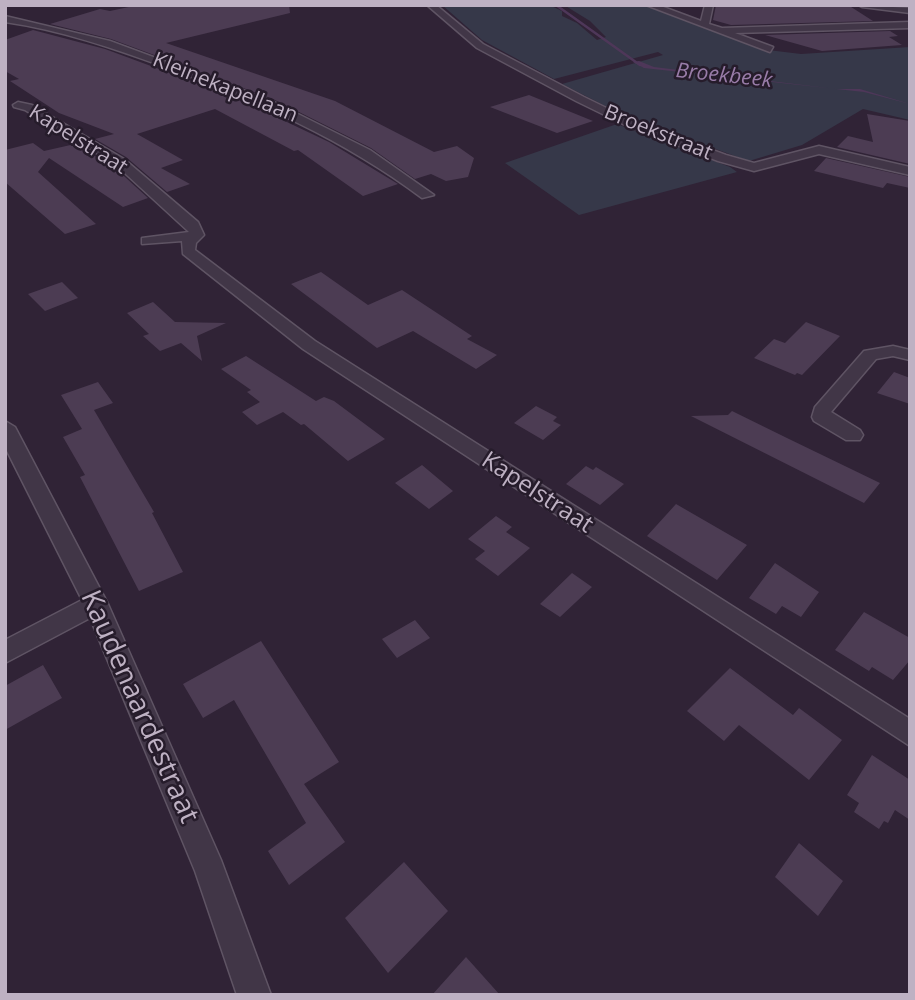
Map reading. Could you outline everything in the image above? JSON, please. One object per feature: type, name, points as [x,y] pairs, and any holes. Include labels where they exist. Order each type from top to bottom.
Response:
[{"type":"street","name":"Broekstraat","points":[[431,5],[480,46],[580,99],[627,122],[722,158],[754,167],[819,150],[910,171]]},
{"type":"street","points":[[650,5],[770,49]]},
{"type":"street","points":[[704,26],[709,5]]},
{"type":"street","points":[[862,5],[910,12]]},
{"type":"street","name":"Kleinekapellaan","points":[[5,19],[110,45],[271,102],[328,131],[427,195]]},
{"type":"street","points":[[719,31],[910,25]]},
{"type":"street","name":"Kapelstraat","points":[[5,98],[15,99],[11,107],[28,107],[120,162],[193,225],[197,234],[189,241],[188,251],[309,345],[910,734]]},
{"type":"street","points":[[147,241],[197,234]]},
{"type":"street","points":[[853,435],[826,422],[821,417],[822,411],[870,355],[894,351],[910,355]]},
{"type":"street","name":"Kaudenaardestraat","points":[[5,427],[96,604],[211,871],[254,995]]},
{"type":"street","points":[[5,652],[96,604]]},
{"type":"shaded area","points":[[442,5],[549,5],[562,11],[562,16],[577,23],[597,40],[606,37],[590,21],[564,5],[644,5],[768,50],[801,54],[910,47],[910,120],[863,109],[802,145],[749,161],[629,118],[562,84],[663,55],[658,52],[554,79],[482,40]]},
{"type":"shaded area","points":[[617,124],[737,172],[579,215],[505,163]]},
{"type":"water","points":[[639,61],[654,67],[831,88],[644,68],[633,62]]},
{"type":"water","points":[[836,89],[860,89],[910,104],[864,92]]},
{"type":"building","points":[[138,5],[289,5],[290,13],[166,43],[335,101],[434,152],[457,146],[474,158],[468,177],[446,181],[431,174],[415,179],[371,148],[273,99],[111,39],[50,24],[100,9],[110,11]]},
{"type":"building","points":[[716,5],[848,5],[873,21],[731,25],[713,20]]},
{"type":"building","points":[[33,30],[105,49],[232,96],[329,142],[398,184],[363,196],[298,150],[294,151],[215,109],[137,134],[183,160],[161,168],[190,184],[167,192],[126,157],[95,139],[114,134],[59,113],[10,81],[19,79],[5,71],[5,40]]},
{"type":"building","points":[[890,31],[898,36],[889,37],[902,45],[822,51],[765,35]]},
{"type":"building","points":[[529,95],[593,121],[557,133],[490,107]]},
{"type":"building","points":[[867,114],[910,121],[910,164],[837,147],[848,136],[873,142]]},
{"type":"building","points":[[33,143],[44,151],[75,144],[114,167],[148,198],[123,207],[49,158],[38,172],[96,224],[65,234],[5,182],[5,150]]},
{"type":"building","points":[[826,158],[910,177],[910,188],[887,183],[883,188],[814,171]]},
{"type":"building","points":[[321,272],[368,305],[402,290],[472,336],[467,339],[497,355],[476,369],[413,331],[377,348],[291,284]]},
{"type":"building","points":[[62,282],[78,298],[45,311],[28,294]]},
{"type":"building","points":[[153,302],[175,322],[226,323],[197,336],[202,361],[181,343],[160,351],[143,336],[149,334],[127,313]]},
{"type":"building","points":[[806,322],[840,336],[802,375],[795,375],[754,358],[774,339],[785,343]]},
{"type":"building","points":[[246,356],[316,401],[324,397],[334,401],[385,439],[348,461],[304,424],[301,425],[283,412],[257,425],[242,412],[260,402],[247,392],[251,390],[221,369]]},
{"type":"building","points":[[894,372],[910,378],[910,404],[877,393]]},
{"type":"building","points":[[98,382],[113,403],[94,410],[154,512],[152,513],[183,572],[139,591],[80,477],[85,475],[63,437],[82,429],[61,395]]},
{"type":"building","points":[[536,406],[557,417],[553,421],[561,425],[543,440],[514,423]]},
{"type":"building","points":[[732,411],[880,483],[864,503],[691,416],[728,415]]},
{"type":"building","points":[[422,465],[453,491],[429,509],[395,483]]},
{"type":"building","points":[[586,466],[593,470],[596,467],[624,484],[600,505],[566,484]]},
{"type":"building","points":[[676,504],[747,545],[717,580],[647,536]]},
{"type":"building","points":[[496,516],[512,527],[506,532],[530,548],[498,576],[475,559],[485,551],[468,539]]},
{"type":"building","points":[[775,563],[819,592],[801,617],[782,606],[776,614],[749,598]]},
{"type":"building","points":[[572,573],[592,587],[560,617],[540,604]]},
{"type":"building","points":[[864,612],[910,638],[910,660],[893,680],[872,667],[869,671],[835,650]]},
{"type":"building","points":[[415,620],[430,638],[397,658],[382,639]]},
{"type":"building","points":[[261,641],[339,762],[304,784],[345,842],[289,885],[268,851],[306,823],[234,700],[203,718],[183,684]]},
{"type":"building","points":[[43,665],[62,698],[5,730],[5,686]]},
{"type":"building","points":[[730,668],[793,715],[799,708],[842,740],[809,780],[739,725],[724,741],[687,711]]},
{"type":"building","points":[[872,755],[910,780],[910,820],[895,810],[888,823],[884,821],[879,829],[854,812],[859,803],[847,795]]},
{"type":"building","points":[[799,843],[843,881],[818,916],[775,877]]},
{"type":"building","points":[[404,862],[448,911],[388,973],[345,918]]},
{"type":"building","points":[[466,957],[500,995],[432,995]]},
{"type":"waterway","name":"Broekbeek","points":[[556,5],[640,65]]}]
